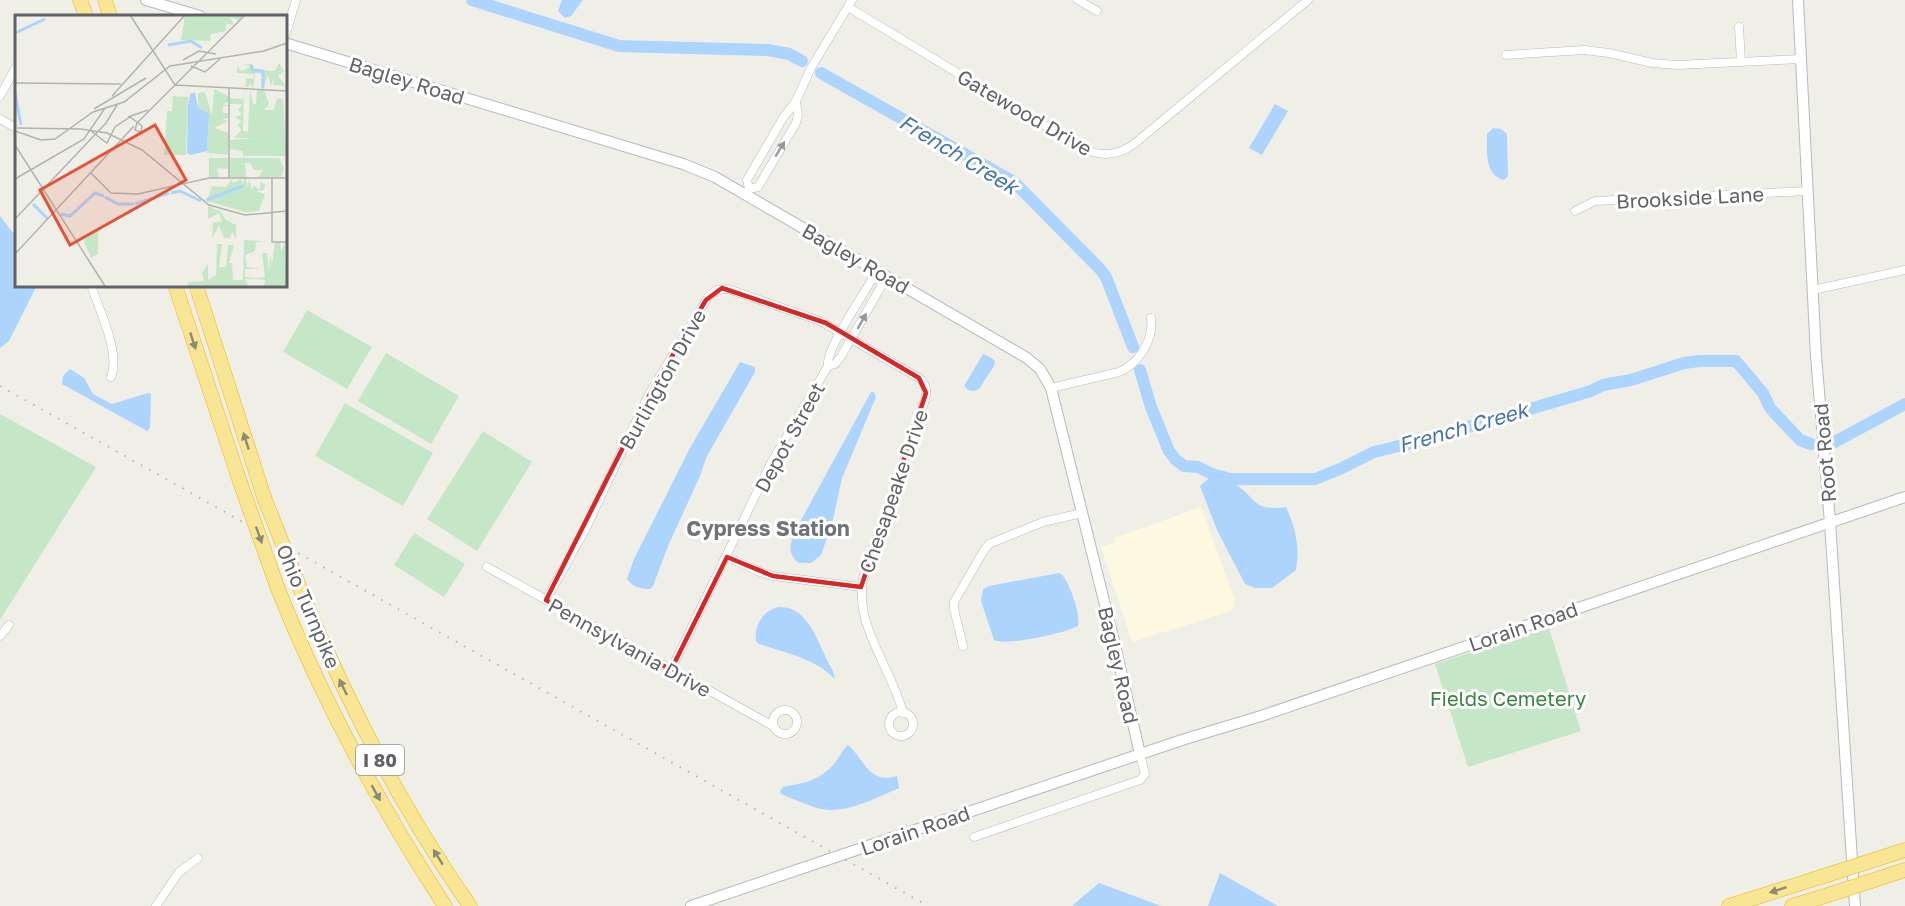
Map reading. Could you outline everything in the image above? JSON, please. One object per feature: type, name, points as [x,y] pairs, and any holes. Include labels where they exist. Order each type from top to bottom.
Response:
[{"type":"highway","points":[[80,0],[86,15]]},
{"type":"highway","points":[[105,0],[110,15]]},
{"type":"highway","name":"Ohio Turnpike","points":[[175,286],[278,589],[315,675],[358,762],[402,838],[446,906]]},
{"type":"highway","name":"Ohio Turnpike","points":[[196,286],[264,497],[306,606],[340,681],[382,763],[423,834],[470,906]]},
{"type":"highway","points":[[1729,906],[1905,850]]},
{"type":"highway","points":[[1792,906],[1905,870]]},
{"type":"street","points":[[146,0],[197,15]]},
{"type":"street","points":[[286,33],[296,0]]},
{"type":"street","points":[[1078,0],[1097,11]]},
{"type":"street","name":"Gatewood Drive","points":[[850,4],[1082,148],[1104,155],[1119,152],[1134,144],[1308,0]]},
{"type":"street","name":"Root Road","points":[[1798,0],[1813,290],[1855,906]]},
{"type":"street","points":[[796,101],[798,115],[792,130],[758,187],[748,191],[747,180],[783,118],[796,101],[811,68],[850,4]]},
{"type":"street","points":[[1739,27],[1741,62]]},
{"type":"street","name":"Bagley Road","points":[[286,43],[683,164],[748,191],[881,277],[1027,358],[1040,369],[1051,388],[1140,754]]},
{"type":"street","points":[[1506,55],[1584,50],[1669,65],[1801,59]]},
{"type":"street","points":[[0,96],[15,69]]},
{"type":"street","points":[[0,119],[15,128]]},
{"type":"street","name":"Brookside Lane","points":[[1575,211],[1595,201],[1808,191]]},
{"type":"street","points":[[1813,290],[1905,270]]},
{"type":"street","name":"Depot Street","points":[[671,670],[771,463],[828,366],[829,352],[872,279],[881,277],[882,285],[838,361],[828,366]]},
{"type":"street","points":[[91,286],[114,355],[114,369],[111,377]]},
{"type":"street","name":"Burlington Drive","points":[[546,600],[585,530],[648,396],[711,294],[717,290],[728,289],[814,318],[851,339]]},
{"type":"street","points":[[1051,388],[1119,372],[1129,367],[1138,358],[1151,335],[1151,318]]},
{"type":"street","name":"Chesapeake Drive","points":[[851,339],[919,378],[927,393],[861,586],[861,604],[865,621],[903,713]]},
{"type":"street","name":"Lorain Road","points":[[691,906],[1905,498]]},
{"type":"street","points":[[963,646],[954,602],[987,546],[1036,524],[1082,513]]},
{"type":"street","points":[[727,557],[773,576],[861,586]]},
{"type":"street","name":"Pennsylvania Drive","points":[[487,567],[773,726]]},
{"type":"street","points":[[0,636],[9,625]]},
{"type":"street","name":"Lorain Road","points":[[974,837],[1140,780],[1145,774],[1140,754]]},
{"type":"street","points":[[156,906],[179,872],[198,858]]},
{"type":"highlighted area","points":[[722,288],[826,323],[919,378],[926,393],[861,587],[773,576],[727,557],[671,670],[546,600],[653,388],[706,300]]},
{"type":"shaded area","points":[[1201,507],[1235,600],[1234,607],[1228,612],[1132,642],[1101,547],[1115,543],[1114,538]]},
{"type":"green space","points":[[307,310],[372,347],[347,389],[283,352]]},
{"type":"green space","points":[[386,353],[459,396],[431,444],[358,401]]},
{"type":"green space","points":[[345,403],[433,453],[403,506],[315,456]]},
{"type":"green space","points":[[0,414],[96,467],[0,620]]},
{"type":"green space","points":[[483,431],[532,462],[477,551],[427,519]]},
{"type":"green space","points":[[414,533],[465,564],[444,597],[394,565]]},
{"type":"green space","name":"Fields Cemetery","points":[[1549,628],[1581,731],[1468,767],[1435,664]]},
{"type":"water","points":[[562,0],[583,0],[571,16],[565,18],[558,11]]},
{"type":"water","points":[[1275,104],[1288,111],[1262,155],[1249,148]]},
{"type":"water","points":[[1493,128],[1501,129],[1507,134],[1508,176],[1504,180],[1493,173],[1488,161],[1487,134]]},
{"type":"water","points":[[0,216],[14,234],[15,286],[36,286],[9,341],[0,348]]},
{"type":"water","points":[[983,354],[992,358],[995,362],[994,366],[979,389],[968,390],[964,386]]},
{"type":"water","points":[[740,362],[755,367],[755,372],[706,458],[653,586],[650,589],[634,586],[627,579],[634,559],[690,448]]},
{"type":"water","points":[[70,369],[84,378],[93,394],[112,404],[151,394],[150,428],[147,431],[62,384],[63,376]]},
{"type":"water","points":[[871,392],[874,392],[876,397],[842,478],[832,524],[821,555],[811,563],[799,563],[791,553],[794,533]]},
{"type":"water","points":[[1212,476],[1239,487],[1259,505],[1274,508],[1286,507],[1296,538],[1298,554],[1296,570],[1272,588],[1255,588],[1245,584],[1217,530],[1200,486]]},
{"type":"water","points":[[1059,573],[1063,576],[1073,596],[1078,614],[1078,626],[1036,638],[1011,641],[994,640],[981,601],[983,589]]},
{"type":"water","points":[[779,607],[799,613],[813,630],[835,679],[809,661],[756,641],[756,629],[761,619],[768,611]]},
{"type":"water","points":[[848,745],[873,774],[887,778],[897,776],[899,788],[861,804],[831,810],[816,808],[781,794],[783,787],[817,778],[823,774],[834,764]]},
{"type":"water","points":[[1220,873],[1278,906],[1208,906]]},
{"type":"water","points":[[1099,883],[1161,906],[1072,906]]},
{"type":"waterway","name":"French Creek","points":[[472,0],[619,46],[768,50],[789,54],[802,61]]},
{"type":"waterway","name":"French Creek","points":[[821,73],[1014,182],[1106,277],[1133,347]]},
{"type":"waterway","name":"French Creek","points":[[1140,370],[1151,407],[1169,451],[1175,459],[1184,466],[1198,467],[1230,479],[1315,479],[1374,452],[1424,440],[1591,391],[1603,385],[1631,380],[1684,363],[1699,361],[1736,361],[1763,393],[1770,408],[1800,440],[1811,444]]},
{"type":"waterway","name":"French Creek","points":[[1831,444],[1905,404]]},
{"type":"railway","points":[[0,386],[928,906]]},
{"type":"district","name":"Cypress Station","points":[[768,528]]}]
